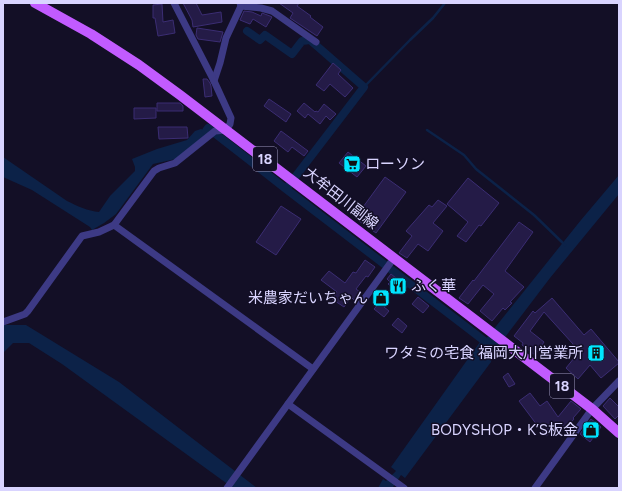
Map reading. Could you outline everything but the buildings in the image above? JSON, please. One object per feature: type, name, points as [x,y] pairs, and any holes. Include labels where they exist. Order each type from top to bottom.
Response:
[{"type":"main road","name":"大牟田川副線","points":[[35,3],[92,34],[180,94],[592,409],[619,433]]},
{"type":"street","points":[[3,322],[25,314],[28,311],[82,236],[99,232],[114,225],[154,171],[158,168],[175,163],[215,131],[226,130],[230,124],[231,118],[214,81],[174,3]]},
{"type":"street","points":[[214,81],[226,38],[241,5],[272,11],[316,42]]},
{"type":"street","points":[[114,225],[313,369]]},
{"type":"street","points":[[228,487],[394,258]]},
{"type":"street","points":[[535,488],[592,409],[619,381]]},
{"type":"street","points":[[288,404],[402,486]]},
{"type":"water","points":[[201,129],[209,133],[176,159],[153,164],[116,214],[92,230],[90,227],[32,190],[3,177],[3,157],[67,201],[99,212],[110,196],[135,171],[132,159],[157,149],[187,140],[195,131]]},
{"type":"water","points":[[619,175],[619,194],[550,278],[493,353],[491,362],[405,478],[401,475],[393,487],[394,488],[378,488],[383,479],[386,481],[396,471],[391,467],[480,342],[483,339],[485,340]]},
{"type":"water","points":[[3,325],[26,325],[119,382],[257,488],[233,488],[62,364],[29,343],[13,343],[3,353]]},
{"type":"waterway","points":[[364,87],[433,18],[445,3]]},
{"type":"waterway","points":[[247,31],[260,40],[265,35],[292,54],[302,41],[310,40],[364,87],[289,185]]},
{"type":"waterway","points":[[206,131],[208,128],[491,346]]},
{"type":"waterway","points":[[427,130],[464,155],[476,169],[534,215],[565,245]]},
{"type":"place","name":"ローソン","points":[[352,164]]},
{"type":"place","name":"ふく華","points":[[398,286]]},
{"type":"place","name":"米農家だいちゃん","points":[[381,298]]},
{"type":"place","name":"ワタミの宅食 福岡大川営業所","points":[[596,353]]},
{"type":"place","name":"BODYSHOP・K’S板金","points":[[591,430]]}]
